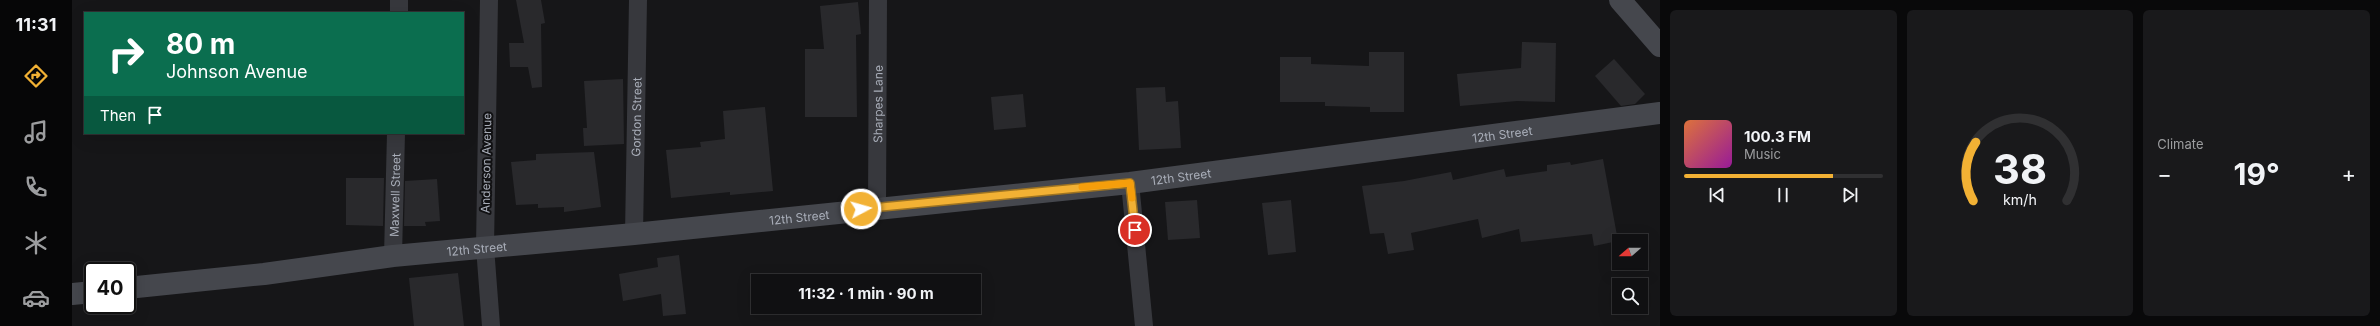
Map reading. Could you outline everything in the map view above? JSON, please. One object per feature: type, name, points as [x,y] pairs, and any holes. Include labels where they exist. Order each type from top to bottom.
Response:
[{"type":"street","points":[[399,0],[399,12]]},
{"type":"street","name":"Anderson Avenue","points":[[489,0],[485,247],[492,326]]},
{"type":"street","name":"Gordon Street","points":[[634,234],[638,0]]},
{"type":"street","name":"Sharpes Lane","points":[[876,208],[878,0]]},
{"type":"street","points":[[1620,0],[1660,46]]},
{"type":"street","name":"12th Street","points":[[136,287],[264,274],[393,256],[634,234],[1130,183],[1660,114]]},
{"type":"street","name":"Maxwell Street","points":[[393,256],[396,134]]},
{"type":"street","points":[[1130,183],[1144,326]]},
{"type":"street","points":[[72,294],[84,293]]},
{"type":"building","points":[[516,0],[541,0],[545,23],[541,24],[542,87],[532,88],[528,67],[510,67],[509,43],[524,43]]},
{"type":"building","points":[[858,2],[861,34],[856,35],[857,117],[805,117],[805,49],[824,49],[820,6]]},
{"type":"building","points":[[1522,42],[1556,43],[1555,102],[1517,101],[1460,106],[1457,74],[1521,68]]},
{"type":"building","points":[[1369,52],[1404,52],[1404,112],[1370,112],[1370,107],[1325,106],[1325,102],[1280,102],[1280,57],[1311,57],[1311,64],[1369,66]]},
{"type":"building","points":[[1614,59],[1645,94],[1635,104],[1621,106],[1595,76]]},
{"type":"building","points":[[623,79],[624,144],[584,146],[583,128],[587,128],[584,81]]},
{"type":"building","points":[[1165,87],[1166,102],[1178,101],[1181,148],[1139,150],[1136,88]]},
{"type":"building","points":[[1023,94],[1026,127],[994,130],[991,97]]},
{"type":"building","points":[[765,107],[773,191],[730,195],[730,192],[671,198],[666,150],[701,147],[700,142],[725,139],[723,111]]},
{"type":"building","points":[[594,152],[601,207],[564,212],[564,207],[538,208],[538,204],[516,205],[511,162],[536,160],[536,154]]},
{"type":"building","points":[[1603,159],[1617,234],[1612,234],[1612,242],[1594,246],[1592,234],[1521,242],[1519,229],[1482,238],[1478,219],[1411,233],[1414,250],[1388,254],[1384,233],[1370,234],[1362,186],[1404,181],[1451,172],[1453,180],[1504,169],[1506,177],[1547,171],[1547,165],[1570,162],[1571,165]]},
{"type":"building","points":[[346,178],[384,178],[383,226],[346,225]]},
{"type":"building","points":[[437,179],[440,221],[425,222],[426,226],[404,226],[405,181]]},
{"type":"building","points":[[1197,200],[1200,238],[1168,240],[1165,202]]},
{"type":"building","points":[[1291,200],[1296,252],[1268,255],[1262,203]]},
{"type":"building","points":[[679,255],[686,314],[663,316],[661,294],[623,301],[619,274],[658,267],[657,258]]},
{"type":"building","points":[[458,273],[464,326],[414,326],[409,278]]},
{"type":"slow traffic","points":[[1082,187],[1130,183],[1132,198]]},
{"type":"route","points":[[861,209],[1130,183],[1135,230]]}]
